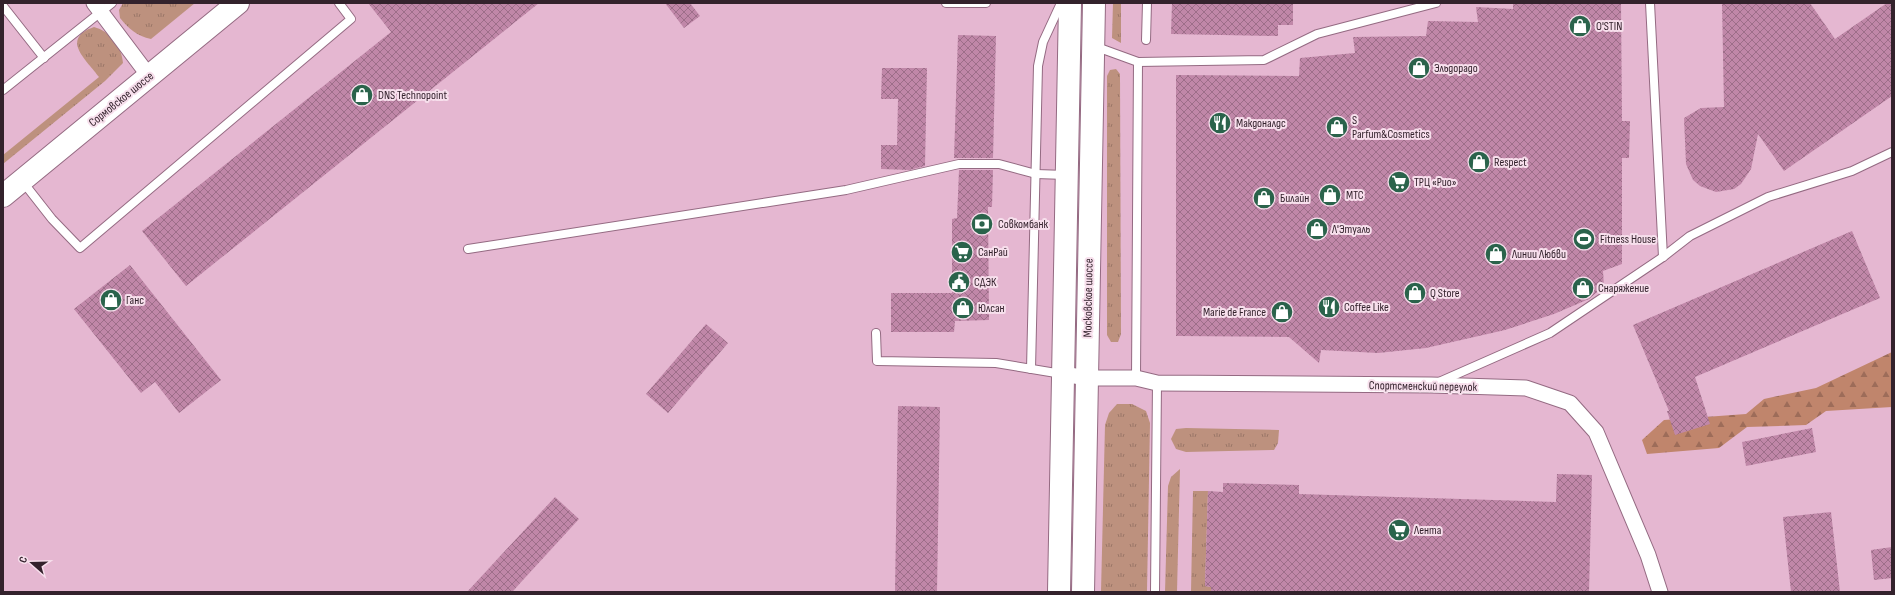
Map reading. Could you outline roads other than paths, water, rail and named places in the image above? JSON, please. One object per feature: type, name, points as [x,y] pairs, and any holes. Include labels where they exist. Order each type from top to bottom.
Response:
[{"type":"main road","name":"Сормовское шоссе","points":[[3,196],[238,3]]},
{"type":"main road","name":"Московское шоссе","points":[[1059,592],[1070,3]]},
{"type":"main road","name":"Московское шоссе","points":[[1083,592],[1094,3]]},
{"type":"street","points":[[102,6],[149,76]]},
{"type":"street","name":"Спортсменский переулок","points":[[1063,374],[1087,378],[1136,378],[1157,383],[1431,385],[1526,388],[1570,403],[1596,432],[1648,555],[1660,592]]},
{"type":"lane","points":[[22,180],[52,219],[80,248],[351,20],[339,3]]},
{"type":"lane","points":[[946,3],[986,3]]},
{"type":"lane","points":[[1031,369],[1038,66],[1043,42],[1061,3]]},
{"type":"lane","points":[[1146,40],[1147,3]]},
{"type":"lane","points":[[1093,45],[1138,62],[1264,60],[1317,34],[1436,3]]},
{"type":"lane","points":[[1650,3],[1663,257]]},
{"type":"lane","points":[[3,6],[44,58]]},
{"type":"lane","points":[[3,90],[44,58],[102,6]]},
{"type":"lane","points":[[1136,378],[1138,62]]},
{"type":"lane","points":[[1431,385],[1550,333],[1663,257],[1690,236],[1768,197],[1852,171],[1892,152]]},
{"type":"lane","points":[[468,248],[846,190],[959,164],[999,164],[1036,174],[1066,175]]},
{"type":"lane","points":[[876,333],[877,361],[996,363],[1063,374]]},
{"type":"lane","points":[[1155,592],[1157,383]]},
{"type":"place","name":"O'STIN","points":[[1580,26]]},
{"type":"place","name":"Эльдорадо","points":[[1419,68]]},
{"type":"place","name":"DNS Technopoint","points":[[362,95]]},
{"type":"place","name":"Макдоналдс","points":[[1220,123]]},
{"type":"place","name":"S Parfum&Cosmetics","points":[[1337,127]]},
{"type":"place","name":"Respect","points":[[1479,162]]},
{"type":"place","name":"ТРЦ «Рио»","points":[[1399,182]]},
{"type":"place","name":"МТС","points":[[1330,195]]},
{"type":"place","name":"Билайн","points":[[1264,198]]},
{"type":"place","name":"Совкомбанк","points":[[982,224]]},
{"type":"place","name":"Л'Этуаль","points":[[1317,229]]},
{"type":"place","name":"Fitness House","points":[[1584,239]]},
{"type":"place","name":"СанРай","points":[[962,252]]},
{"type":"place","name":"Линии Любви","points":[[1496,254]]},
{"type":"place","name":"СДЭК","points":[[959,282]]},
{"type":"place","name":"Снаряжение","points":[[1583,288]]},
{"type":"place","name":"Q Store","points":[[1415,293]]},
{"type":"place","name":"Ганс","points":[[111,300]]},
{"type":"place","name":"Coffee Like","points":[[1329,307]]},
{"type":"place","name":"Юлсан","points":[[963,308]]},
{"type":"place","name":"Marie de France","points":[[1282,312]]},
{"type":"place","name":"Лента","points":[[1399,530]]}]
